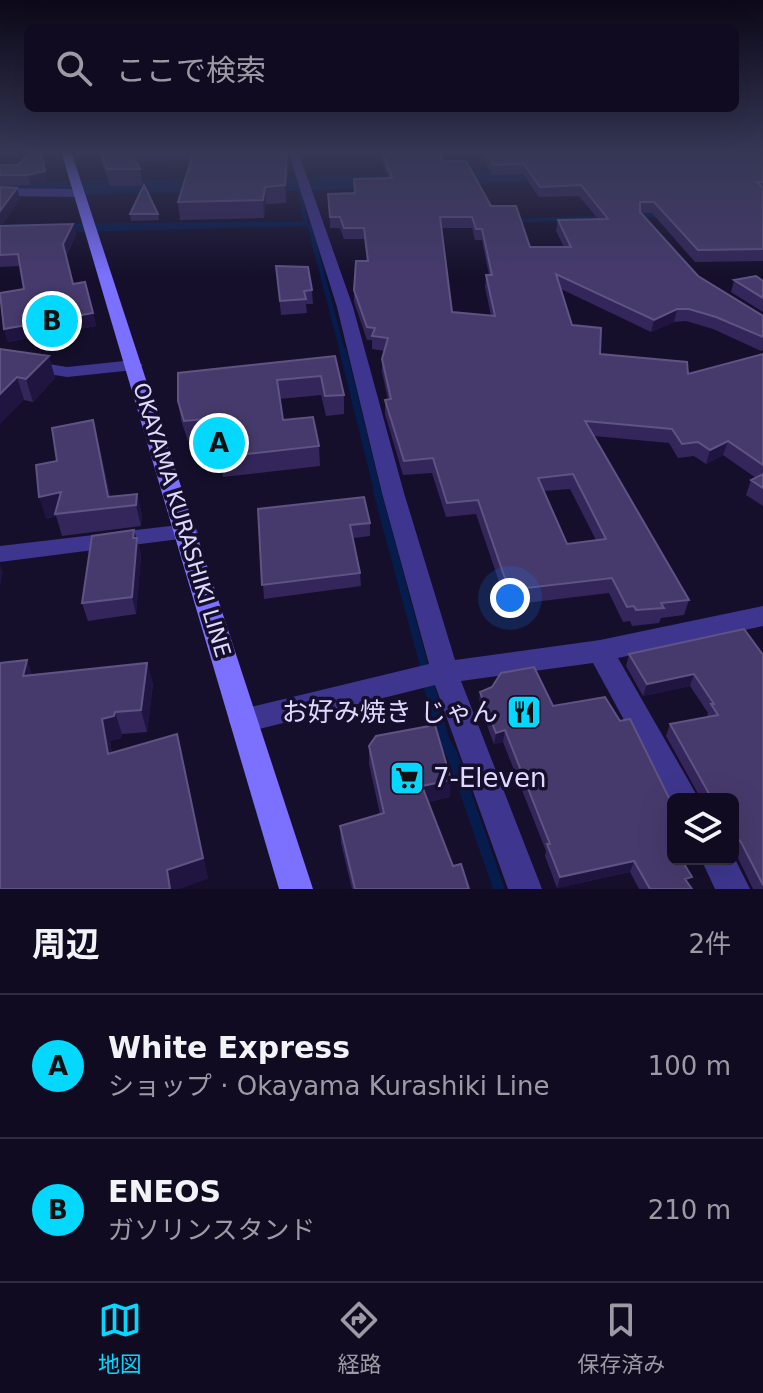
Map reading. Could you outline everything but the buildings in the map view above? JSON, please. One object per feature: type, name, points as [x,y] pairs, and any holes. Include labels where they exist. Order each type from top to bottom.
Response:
[{"type":"main road","name":"OKAYAMA KURASHIKI LINE","points":[[79,192],[296,889]]},
{"type":"street","points":[[307,192],[345,307],[393,493],[432,674],[525,889]]},
{"type":"street","points":[[0,361],[67,372],[134,365]]},
{"type":"street","points":[[0,554],[187,532]]},
{"type":"street","points":[[243,721],[432,674],[600,651],[763,616]]},
{"type":"street","points":[[600,651],[680,793]]},
{"type":"street","points":[[720,865],[733,889]]},
{"type":"water","points":[[306,222],[309,226],[0,234],[0,227],[12,224]]},
{"type":"waterway","points":[[300,192],[306,225]]},
{"type":"waterway","points":[[634,216],[662,215]]},
{"type":"waterway","points":[[514,221],[606,217]]},
{"type":"waterway","points":[[309,225],[314,241]]},
{"type":"waterway","points":[[313,239],[343,353]]},
{"type":"waterway","points":[[343,351],[378,493]]},
{"type":"waterway","points":[[377,491],[425,669]]},
{"type":"waterway","points":[[424,667],[444,741],[452,754],[499,889]]},
{"type":"place","name":"ENEOS","points":[[52,321]]},
{"type":"place","name":"White Express","points":[[219,443]]},
{"type":"place","name":"お好み焼き じゃん","points":[[524,712]]},
{"type":"place","name":"7-Eleven","points":[[407,778]]}]
